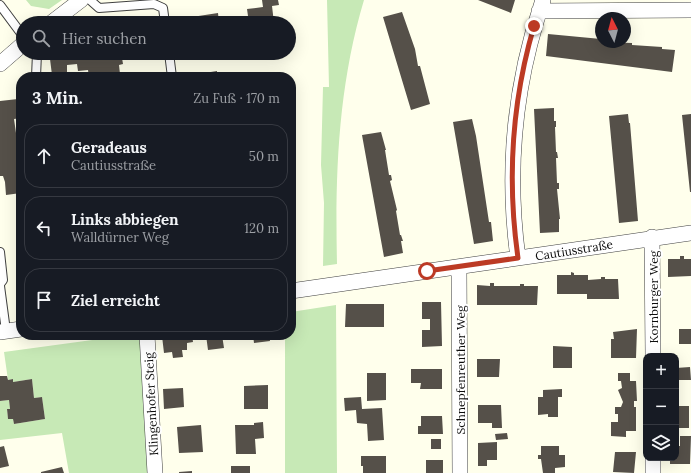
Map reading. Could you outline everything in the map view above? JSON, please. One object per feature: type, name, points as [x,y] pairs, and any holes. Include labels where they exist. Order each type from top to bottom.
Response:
[{"type":"street","points":[[60,16],[81,0]]},
{"type":"street","points":[[518,258],[513,215],[514,131],[528,47],[541,6],[691,10]]},
{"type":"street","points":[[0,64],[16,50]]},
{"type":"street","name":"Cautiusstraße","points":[[296,290],[691,233]]},
{"type":"street","name":"Kornburger Weg","points":[[652,238],[653,353]]},
{"type":"street","name":"Schnepfenreuther Weg","points":[[459,267],[460,473]]},
{"type":"street","name":"Klingenhofer Steig","points":[[147,340],[155,473]]},
{"type":"street","points":[[653,461],[653,473]]},
{"type":"lane","points":[[90,0],[99,8],[154,4],[163,8],[164,16]]},
{"type":"lane","points":[[0,5],[16,27]]},
{"type":"lane","points":[[36,72],[37,60]]},
{"type":"lane","points":[[170,60],[171,72]]},
{"type":"lane","points":[[0,252],[3,280],[0,285],[9,330]]},
{"type":"green space","points":[[26,0],[62,0],[49,9],[31,6]]},
{"type":"green space","points":[[327,0],[364,0],[355,33],[349,65],[340,131],[337,197],[337,264],[323,266],[324,203],[321,165],[323,87],[329,87]]},
{"type":"green space","points":[[336,305],[337,473],[285,473],[285,340],[296,340],[296,311]]},
{"type":"green space","points":[[92,340],[141,340],[150,473],[69,473],[62,433],[0,440],[0,401],[9,400],[10,409],[7,410],[8,419],[13,419],[14,424],[45,419],[42,397],[34,398],[32,379],[13,382],[13,379],[8,380],[4,352]]},
{"type":"building","points":[[262,0],[278,0],[279,5],[272,6],[273,16],[248,16],[247,9],[263,7]]},
{"type":"building","points":[[478,0],[515,0],[511,13]]},
{"type":"building","points":[[402,12],[415,49],[418,66],[420,66],[430,104],[411,110],[383,17]]},
{"type":"building","points":[[218,13],[218,16],[198,16]]},
{"type":"building","points":[[548,34],[595,38],[595,48],[631,48],[631,43],[632,45],[662,47],[662,49],[675,50],[672,72],[546,56]]},
{"type":"building","points":[[50,60],[122,60],[123,64],[119,65],[120,72],[88,72],[88,70],[78,71],[77,64],[67,65],[67,72],[52,72]]},
{"type":"building","points":[[16,99],[16,119],[14,119],[16,133],[16,194],[6,195],[5,182],[3,176],[0,176],[0,101]]},
{"type":"building","points":[[554,108],[554,121],[556,121],[556,152],[558,158],[556,158],[557,183],[559,183],[559,189],[557,189],[560,219],[559,232],[540,233],[534,109]]},
{"type":"building","points":[[628,114],[638,221],[619,223],[609,116]]},
{"type":"building","points":[[691,114],[691,192],[690,192],[682,115]]},
{"type":"building","points":[[472,119],[489,222],[491,222],[493,241],[474,244],[453,122]]},
{"type":"building","points":[[381,132],[386,150],[389,175],[391,175],[392,180],[390,181],[397,210],[400,235],[403,241],[401,241],[403,253],[384,257],[362,135]]},
{"type":"building","points":[[680,256],[684,256],[684,259],[691,259],[691,276],[668,277],[668,259],[680,259]]},
{"type":"building","points":[[571,272],[574,273],[574,275],[588,275],[588,280],[601,279],[601,277],[605,277],[605,279],[618,279],[619,299],[587,299],[587,294],[557,294],[557,275],[571,275]]},
{"type":"building","points":[[490,283],[494,283],[494,286],[520,286],[520,284],[524,284],[524,286],[538,286],[537,305],[477,305],[477,285],[490,286]]},
{"type":"building","points":[[422,302],[441,302],[442,346],[422,347],[422,330],[430,330],[430,319],[422,319]]},
{"type":"building","points":[[346,304],[384,304],[384,327],[345,327]]},
{"type":"building","points":[[637,329],[636,358],[611,358],[611,339],[614,339],[613,332]]},
{"type":"building","points":[[679,329],[691,329],[691,344],[679,344]]},
{"type":"building","points":[[162,340],[193,340],[193,342],[187,343],[187,350],[182,350],[183,357],[173,358],[172,352],[164,353]]},
{"type":"building","points":[[207,340],[223,340],[224,348],[208,350]]},
{"type":"building","points":[[254,340],[270,341],[254,343]]},
{"type":"building","points":[[553,346],[572,347],[572,368],[553,368]]},
{"type":"building","points":[[477,359],[500,359],[499,377],[477,377]]},
{"type":"building","points":[[690,367],[691,380],[679,380],[679,368]]},
{"type":"building","points":[[411,369],[442,369],[442,389],[420,389],[421,383],[411,383]]},
{"type":"building","points":[[367,373],[386,373],[386,400],[367,401]]},
{"type":"building","points":[[618,373],[630,373],[630,381],[636,381],[637,401],[634,401],[634,407],[636,407],[636,431],[626,431],[626,437],[611,436],[611,422],[618,422],[618,414],[615,414],[615,407],[621,407],[623,402],[618,390],[622,388],[621,381],[618,381]]},
{"type":"building","points":[[0,376],[7,376],[8,380],[13,379],[13,382],[32,379],[34,398],[42,397],[45,419],[14,424],[13,419],[8,419],[7,409],[10,409],[9,400],[0,401]]},
{"type":"building","points":[[268,385],[268,409],[244,409],[244,386]]},
{"type":"building","points":[[183,388],[184,407],[164,409],[163,389]]},
{"type":"building","points":[[562,389],[562,397],[558,397],[558,417],[548,417],[548,414],[538,415],[538,397],[543,397],[543,390]]},
{"type":"building","points":[[361,397],[362,409],[382,408],[384,440],[368,441],[367,424],[357,423],[356,410],[345,411],[344,398]]},
{"type":"building","points":[[478,405],[501,405],[502,428],[492,428],[492,423],[478,423]]},
{"type":"building","points":[[679,406],[689,406],[689,428],[679,428]]},
{"type":"building","points":[[421,416],[442,416],[443,434],[418,434],[418,426],[421,426]]},
{"type":"building","points":[[263,422],[264,438],[255,439],[256,454],[236,454],[235,425],[254,425],[254,423]]},
{"type":"building","points":[[201,425],[203,452],[179,453],[177,427]]},
{"type":"building","points":[[507,433],[508,439],[496,440],[495,434]]},
{"type":"building","points":[[680,436],[691,436],[690,464],[670,464],[670,461],[679,461]]},
{"type":"building","points":[[431,439],[441,439],[441,449],[431,449]]},
{"type":"building","points":[[497,442],[497,460],[487,460],[487,466],[478,466],[478,443]]},
{"type":"building","points":[[4,446],[9,466],[0,468],[0,447]]},
{"type":"building","points":[[541,446],[559,446],[559,455],[565,455],[565,467],[555,468],[555,473],[543,473],[541,459],[538,459],[538,455],[541,455]]},
{"type":"building","points":[[615,452],[636,452],[634,473],[613,472]]},
{"type":"building","points":[[361,456],[386,456],[386,473],[363,473]]},
{"type":"building","points":[[426,460],[443,460],[443,473],[426,473]]},
{"type":"building","points":[[231,466],[250,466],[250,473],[231,473]]},
{"type":"building","points":[[62,467],[64,473],[41,473],[41,472]]},
{"type":"building","points":[[192,471],[192,473],[179,473],[179,472]]},
{"type":"route","points":[[427,271],[518,258],[513,215],[512,166],[514,131],[520,89],[528,47],[534,26]]}]
